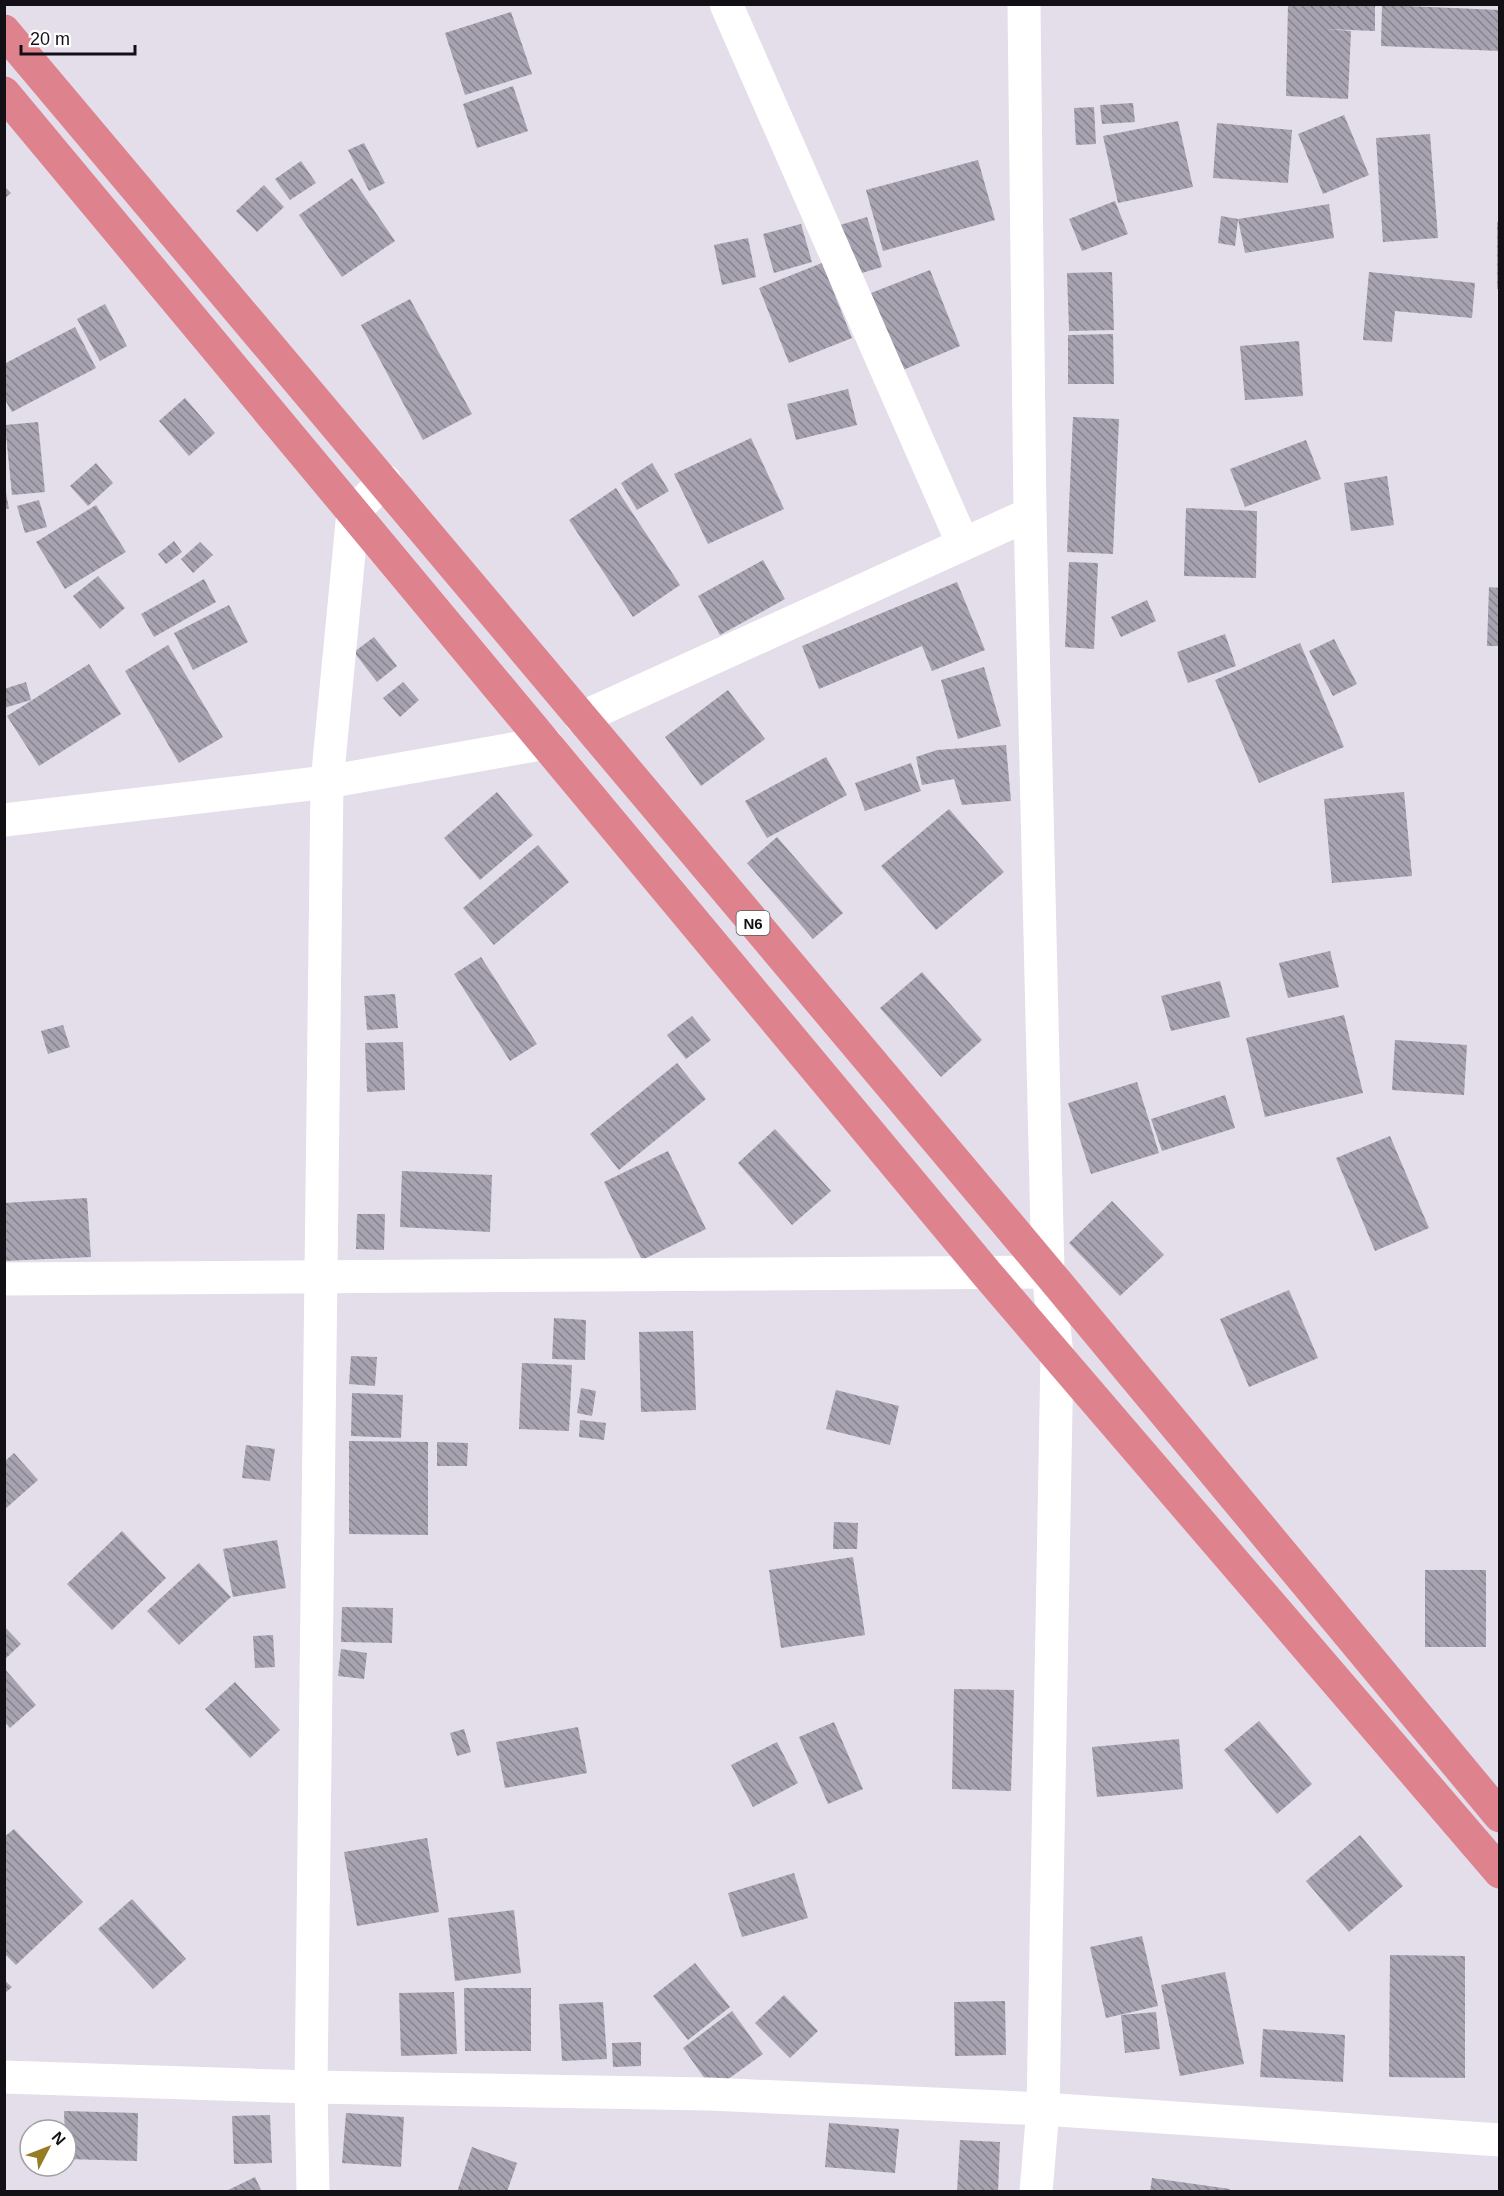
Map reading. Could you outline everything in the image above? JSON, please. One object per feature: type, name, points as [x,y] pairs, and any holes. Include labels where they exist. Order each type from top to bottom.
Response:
[{"type":"highway","name":"N6","points":[[4,31],[385,481],[581,718],[1048,1272],[1500,1816]]},
{"type":"highway","name":"N6","points":[[4,93],[987,1274],[1500,1872]]},
{"type":"street","points":[[726,4],[963,544]]},
{"type":"street","points":[[1024,4],[1030,514],[1048,1272],[1057,1355],[1043,2109],[1036,2192]]},
{"type":"street","points":[[314,2192],[311,2087],[327,782],[353,512],[385,481]]},
{"type":"street","points":[[581,718],[1030,514]]},
{"type":"street","points":[[4,820],[327,782],[546,742]]},
{"type":"street","points":[[4,1279],[1048,1272]]},
{"type":"street","points":[[4,2077],[311,2087],[709,2094],[1043,2109],[1500,2140]]},
{"type":"building","points":[[1288,4],[1375,6],[1375,31],[1326,29],[1351,31],[1348,99],[1286,96]]},
{"type":"building","points":[[1382,5],[1500,10],[1500,51],[1381,46]]},
{"type":"building","points":[[511,12],[532,74],[465,95],[445,33]]},
{"type":"building","points":[[513,86],[528,131],[477,148],[463,104]]},
{"type":"building","points":[[1133,103],[1135,122],[1102,124],[1100,105]]},
{"type":"building","points":[[1094,107],[1096,144],[1076,145],[1074,108]]},
{"type":"building","points":[[1344,115],[1369,175],[1323,194],[1298,134]]},
{"type":"building","points":[[1178,121],[1193,187],[1118,203],[1103,136]]},
{"type":"building","points":[[1217,123],[1292,130],[1288,183],[1213,178]]},
{"type":"building","points":[[1430,134],[1438,238],[1383,242],[1376,138]]},
{"type":"building","points":[[364,143],[385,183],[369,191],[348,150]]},
{"type":"building","points":[[978,160],[995,220],[883,251],[866,190]]},
{"type":"building","points":[[301,161],[316,183],[290,200],[275,179]]},
{"type":"building","points":[[352,178],[395,241],[342,277],[299,215]]},
{"type":"building","points":[[264,185],[284,207],[257,232],[236,211]]},
{"type":"building","points":[[4,186],[11,193],[4,199]]},
{"type":"building","points":[[1115,201],[1128,234],[1082,251],[1069,219]]},
{"type":"building","points":[[1329,204],[1334,238],[1245,253],[1238,219]]},
{"type":"building","points":[[1221,216],[1238,219],[1235,246],[1218,243]]},
{"type":"building","points":[[867,217],[882,267],[855,275],[840,225]]},
{"type":"building","points":[[1497,222],[1500,222],[1500,289],[1497,289]]},
{"type":"building","points":[[801,224],[812,262],[774,273],[763,234]]},
{"type":"building","points":[[748,238],[756,277],[722,285],[714,245]]},
{"type":"building","points":[[822,263],[852,338],[789,363],[759,288]]},
{"type":"building","points":[[930,270],[960,346],[903,370],[871,293]]},
{"type":"building","points":[[1112,272],[1114,330],[1069,331],[1067,273]]},
{"type":"building","points":[[1369,272],[1475,283],[1472,318],[1395,311],[1392,342],[1363,340]]},
{"type":"building","points":[[410,299],[472,414],[423,440],[361,325]]},
{"type":"building","points":[[105,304],[127,346],[100,361],[77,319]]},
{"type":"building","points":[[75,327],[96,368],[12,412],[4,398],[4,364]]},
{"type":"building","points":[[1113,334],[1114,384],[1068,384],[1068,335]]},
{"type":"building","points":[[1299,341],[1303,396],[1245,400],[1240,346]]},
{"type":"building","points":[[848,389],[857,425],[796,440],[787,404]]},
{"type":"building","points":[[185,398],[215,433],[189,456],[159,421]]},
{"type":"building","points":[[1073,417],[1119,419],[1113,554],[1067,552]]},
{"type":"building","points":[[38,422],[45,492],[12,495],[5,425]]},
{"type":"building","points":[[751,438],[784,509],[708,544],[674,474]]},
{"type":"building","points":[[1306,440],[1321,479],[1245,507],[1230,469]]},
{"type":"building","points":[[96,463],[113,483],[88,506],[70,486]]},
{"type":"building","points":[[652,463],[669,491],[637,510],[621,483]]},
{"type":"building","points":[[1387,476],[1394,525],[1351,531],[1344,483]]},
{"type":"building","points":[[4,482],[9,509],[4,509]]},
{"type":"building","points":[[616,488],[680,585],[633,617],[569,520]]},
{"type":"building","points":[[39,500],[47,527],[25,533],[17,506]]},
{"type":"building","points":[[96,505],[126,552],[65,589],[36,542]]},
{"type":"building","points":[[1186,508],[1257,511],[1256,578],[1184,576]]},
{"type":"building","points":[[174,541],[182,552],[166,564],[158,554]]},
{"type":"building","points":[[200,542],[213,555],[193,573],[181,559]]},
{"type":"building","points":[[763,560],[785,599],[720,635],[698,596]]},
{"type":"building","points":[[1069,562],[1098,563],[1094,649],[1065,647]]},
{"type":"building","points":[[98,576],[125,608],[100,629],[73,596]]},
{"type":"building","points":[[204,579],[216,602],[154,637],[141,614]]},
{"type":"building","points":[[957,582],[985,650],[932,671],[922,646],[819,689],[802,646]]},
{"type":"building","points":[[1489,587],[1500,588],[1500,646],[1487,646]]},
{"type":"building","points":[[1147,600],[1156,621],[1121,637],[1111,617]]},
{"type":"building","points":[[229,605],[248,642],[193,670],[174,633]]},
{"type":"building","points":[[1225,634],[1236,666],[1188,683],[1177,652]]},
{"type":"building","points":[[374,637],[397,666],[377,682],[354,652]]},
{"type":"building","points":[[1334,639],[1357,684],[1333,696],[1309,651]]},
{"type":"building","points":[[1300,643],[1344,747],[1259,783],[1215,680]]},
{"type":"building","points":[[168,645],[223,737],[179,763],[125,671]]},
{"type":"building","points":[[89,664],[121,714],[39,766],[7,716]]},
{"type":"building","points":[[984,667],[1001,726],[958,739],[941,680]]},
{"type":"building","points":[[26,682],[31,700],[4,708],[4,689]]},
{"type":"building","points":[[403,682],[419,700],[400,717],[383,698]]},
{"type":"building","points":[[728,690],[765,739],[701,786],[665,737]]},
{"type":"building","points":[[1006,745],[1011,801],[962,805],[954,779],[922,785],[916,757],[937,750]]},
{"type":"building","points":[[826,757],[847,795],[767,838],[745,801]]},
{"type":"building","points":[[911,763],[921,791],[865,811],[855,783]]},
{"type":"building","points":[[497,792],[533,835],[480,880],[444,838]]},
{"type":"building","points":[[1404,792],[1412,876],[1332,883],[1324,799]]},
{"type":"building","points":[[949,809],[1004,872],[936,930],[881,866]]},
{"type":"building","points":[[777,837],[843,913],[813,939],[747,863]]},
{"type":"building","points":[[538,845],[569,882],[494,945],[463,908]]},
{"type":"building","points":[[1330,951],[1339,987],[1288,998],[1279,963]]},
{"type":"building","points":[[481,957],[537,1044],[510,1061],[454,974]]},
{"type":"building","points":[[922,972],[982,1040],[941,1077],[880,1008]]},
{"type":"building","points":[[1220,981],[1230,1017],[1171,1031],[1161,996]]},
{"type":"building","points":[[395,994],[398,1028],[367,1030],[364,996]]},
{"type":"building","points":[[1344,1015],[1363,1093],[1265,1117],[1246,1038]]},
{"type":"building","points":[[692,1016],[711,1040],[686,1059],[667,1035]]},
{"type":"building","points":[[63,1025],[70,1047],[48,1054],[41,1031]]},
{"type":"building","points":[[1395,1040],[1467,1045],[1464,1095],[1392,1090]]},
{"type":"building","points":[[403,1042],[405,1090],[367,1092],[365,1043]]},
{"type":"building","points":[[677,1063],[706,1099],[619,1170],[590,1134]]},
{"type":"building","points":[[1137,1082],[1159,1153],[1091,1174],[1068,1103]]},
{"type":"building","points":[[1225,1095],[1235,1128],[1162,1151],[1151,1119]]},
{"type":"building","points":[[775,1129],[831,1191],[792,1225],[738,1163]]},
{"type":"building","points":[[1390,1136],[1429,1228],[1375,1251],[1336,1158]]},
{"type":"building","points":[[668,1151],[706,1229],[642,1260],[604,1182]]},
{"type":"building","points":[[402,1171],[492,1175],[490,1232],[400,1227]]},
{"type":"building","points":[[87,1198],[91,1257],[4,1261],[4,1203]]},
{"type":"building","points":[[1112,1201],[1164,1255],[1120,1296],[1069,1243]]},
{"type":"building","points":[[357,1214],[385,1214],[384,1250],[356,1249]]},
{"type":"building","points":[[1289,1290],[1318,1358],[1249,1387],[1220,1319]]},
{"type":"building","points":[[554,1318],[586,1320],[585,1360],[552,1359]]},
{"type":"building","points":[[693,1331],[696,1410],[641,1412],[639,1332]]},
{"type":"building","points":[[351,1356],[377,1357],[375,1386],[349,1384]]},
{"type":"building","points":[[522,1363],[572,1365],[569,1431],[519,1429]]},
{"type":"building","points":[[581,1388],[596,1391],[592,1416],[577,1413]]},
{"type":"building","points":[[836,1390],[899,1406],[890,1445],[826,1429]]},
{"type":"building","points":[[352,1393],[403,1395],[401,1438],[351,1436]]},
{"type":"building","points":[[580,1420],[606,1423],[604,1440],[579,1437]]},
{"type":"building","points":[[349,1441],[428,1442],[428,1535],[349,1534]]},
{"type":"building","points":[[437,1442],[468,1443],[467,1466],[437,1466]]},
{"type":"building","points":[[246,1445],[275,1449],[270,1481],[242,1478]]},
{"type":"building","points":[[14,1453],[38,1480],[4,1510],[4,1462]]},
{"type":"building","points":[[834,1522],[858,1523],[857,1549],[833,1549]]},
{"type":"building","points":[[122,1531],[166,1578],[112,1630],[67,1584]]},
{"type":"building","points":[[277,1540],[286,1588],[233,1597],[223,1549]]},
{"type":"building","points":[[853,1557],[865,1635],[781,1648],[769,1570]]},
{"type":"building","points":[[199,1563],[231,1597],[179,1645],[147,1611]]},
{"type":"building","points":[[1425,1570],[1486,1570],[1486,1647],[1425,1647]]},
{"type":"building","points":[[342,1607],[393,1608],[392,1643],[341,1642]]},
{"type":"building","points":[[4,1626],[21,1644],[4,1660]]},
{"type":"building","points":[[273,1635],[275,1667],[255,1668],[253,1636]]},
{"type":"building","points":[[341,1649],[367,1653],[364,1679],[338,1676]]},
{"type":"building","points":[[4,1668],[36,1705],[10,1728],[4,1721]]},
{"type":"building","points":[[235,1682],[280,1730],[250,1758],[205,1709]]},
{"type":"building","points":[[954,1689],[1014,1690],[1011,1791],[952,1789]]},
{"type":"building","points":[[1259,1721],[1312,1784],[1277,1814],[1224,1750]]},
{"type":"building","points":[[834,1722],[863,1789],[828,1804],[799,1737]]},
{"type":"building","points":[[578,1727],[587,1773],[505,1788],[496,1742]]},
{"type":"building","points":[[464,1729],[471,1752],[457,1756],[450,1733]]},
{"type":"building","points":[[1179,1739],[1183,1789],[1097,1797],[1092,1747]]},
{"type":"building","points":[[777,1742],[798,1783],[753,1807],[731,1765]]},
{"type":"building","points":[[14,1829],[83,1902],[16,1965],[4,1953],[4,1837]]},
{"type":"building","points":[[1360,1835],[1403,1886],[1349,1932],[1306,1881]]},
{"type":"building","points":[[427,1838],[439,1912],[357,1926],[344,1852]]},
{"type":"building","points":[[794,1873],[808,1918],[742,1937],[728,1893]]},
{"type":"building","points":[[132,1899],[186,1959],[153,1989],[98,1929]]},
{"type":"building","points":[[514,1910],[521,1973],[455,1981],[448,1918]]},
{"type":"building","points":[[1142,1936],[1158,2006],[1106,2018],[1090,1947]]},
{"type":"building","points":[[1390,1955],[1465,1956],[1465,2078],[1389,2077]]},
{"type":"building","points":[[695,1963],[730,2007],[688,2040],[653,1996]]},
{"type":"building","points":[[1225,1972],[1244,2064],[1180,2076],[1161,1985]]},
{"type":"building","points":[[4,1980],[12,1987],[4,1994]]},
{"type":"building","points":[[464,1988],[531,1988],[531,2051],[465,2051]]},
{"type":"building","points":[[454,1992],[457,2054],[401,2056],[399,1993]]},
{"type":"building","points":[[784,1995],[818,2031],[790,2058],[755,2023]]},
{"type":"building","points":[[1005,2001],[1006,2055],[955,2056],[954,2002]]},
{"type":"building","points":[[603,2002],[607,2059],[562,2061],[559,2004]]},
{"type":"building","points":[[732,2011],[763,2054],[713,2090],[683,2048]]},
{"type":"building","points":[[1156,2012],[1160,2049],[1125,2053],[1121,2015]]},
{"type":"building","points":[[1263,2029],[1345,2035],[1343,2082],[1260,2077]]},
{"type":"building","points":[[641,2042],[641,2066],[613,2067],[612,2043]]},
{"type":"building","points":[[64,2111],[138,2113],[137,2161],[78,2159],[78,2118],[64,2118]]},
{"type":"building","points":[[346,2113],[404,2117],[401,2167],[342,2163]]},
{"type":"building","points":[[270,2115],[272,2163],[234,2164],[232,2116]]},
{"type":"building","points":[[829,2123],[899,2129],[895,2173],[825,2167]]},
{"type":"building","points":[[960,2140],[1000,2142],[998,2192],[957,2192]]},
{"type":"building","points":[[472,2147],[517,2163],[507,2192],[457,2192]]},
{"type":"building","points":[[255,2177],[262,2192],[224,2192]]},
{"type":"building","points":[[1152,2178],[1230,2189],[1230,2192],[1150,2192]]}]
